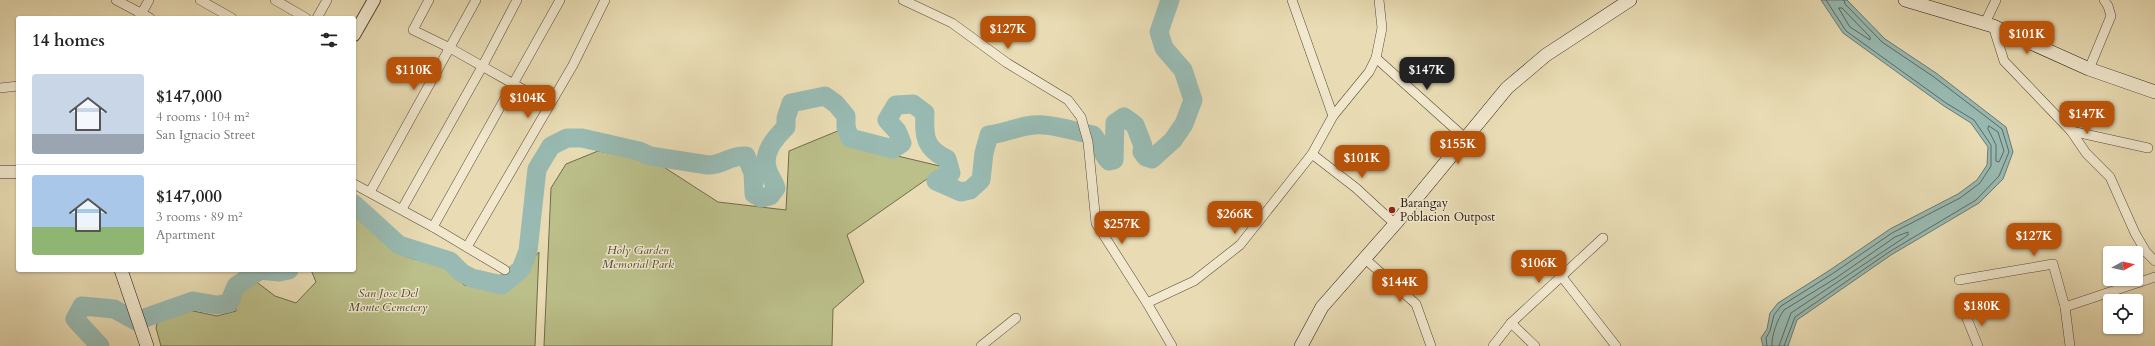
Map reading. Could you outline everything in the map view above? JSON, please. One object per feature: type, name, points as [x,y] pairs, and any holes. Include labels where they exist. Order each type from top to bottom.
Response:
[{"type":"main road","points":[[1301,346],[1322,307],[1395,224],[1464,137],[1507,88],[1546,55],[1630,0]]},
{"type":"main road","points":[[1905,0],[1989,24],[2089,69],[2155,92]]},
{"type":"main road","points":[[0,172],[16,172]]},
{"type":"main road","points":[[122,272],[146,346]]},
{"type":"street","points":[[116,0],[140,16],[149,0]]},
{"type":"street","points":[[200,0],[228,16]]},
{"type":"street","points":[[275,0],[303,16]]},
{"type":"street","points":[[318,16],[327,0]]},
{"type":"street","points":[[356,32],[374,0]]},
{"type":"street","points":[[429,0],[412,30],[450,48],[549,104]]},
{"type":"street","points":[[370,192],[476,0]]},
{"type":"street","points":[[402,209],[482,67],[517,0]]},
{"type":"street","points":[[433,226],[560,0]]},
{"type":"street","points":[[467,247],[549,104],[573,66],[606,0]]},
{"type":"street","points":[[903,0],[952,23],[1007,63],[1068,100],[1081,117],[1088,141],[1096,223],[1147,303],[1172,346]]},
{"type":"street","points":[[1292,0],[1332,116]]},
{"type":"street","points":[[1147,303],[1194,281],[1240,245],[1312,154],[1332,116],[1369,72],[1376,58],[1382,28],[1379,0]]},
{"type":"street","points":[[1996,0],[1989,24],[2004,61],[2071,131],[2086,153],[2110,177],[2134,233],[2146,252],[2155,261]]},
{"type":"street","points":[[2089,69],[2111,16],[2108,6],[2104,0]]},
{"type":"street","points":[[1376,58],[1464,137]]},
{"type":"street","points":[[0,88],[16,86]]},
{"type":"street","points":[[2071,131],[2148,148]]},
{"type":"street","points":[[1312,154],[1356,188],[1395,224]]},
{"type":"street","points":[[356,185],[433,226],[505,270]]},
{"type":"street","points":[[1493,346],[1511,323],[1603,238]]},
{"type":"street","points":[[1364,258],[1416,304],[1431,346]]},
{"type":"street","points":[[1959,280],[2053,264],[2065,307],[2070,346]]},
{"type":"street","points":[[1562,277],[1616,346]]},
{"type":"street","points":[[2065,307],[2155,277]]},
{"type":"street","points":[[1966,316],[1978,346]]},
{"type":"street","points":[[981,346],[1016,318]]},
{"type":"street","points":[[1511,323],[1535,346]]},
{"type":"green space","name":"Holy Garden Memorial Park","points":[[840,130],[851,145],[944,167],[847,235],[864,282],[833,309],[832,346],[544,346],[551,188],[566,164],[598,151],[656,162],[718,202],[786,210],[789,151]]},
{"type":"green space","name":"San Jose Del Monte Cemetery","points":[[356,211],[372,230],[391,248],[413,259],[426,261],[440,260],[464,285],[479,286],[504,291],[539,252],[535,346],[161,346],[156,328],[158,319],[179,308],[217,316],[236,311],[237,294],[254,280],[275,296],[296,303],[316,282],[312,272],[356,272]]},
{"type":"water","points":[[1821,0],[1847,0],[1885,39],[1936,73],[2006,127],[2013,152],[2003,179],[1979,203],[1891,255],[1797,320],[1788,346],[1763,346],[1761,338],[1767,329],[1770,313],[1778,303],[1890,229],[1958,194],[1977,180],[1987,165],[1988,147],[1971,123],[1944,106],[1843,33]]},
{"type":"waterway","points":[[356,206],[399,245],[450,261],[462,273],[472,278],[502,285],[521,269],[528,251],[537,169],[551,146],[567,138],[582,138],[639,151],[650,156],[708,165],[714,165],[735,157],[746,156],[753,173],[754,194],[761,198],[770,196],[776,188],[768,171],[766,158],[770,146],[786,127],[786,118],[791,103],[825,96],[836,104],[846,116],[846,127],[850,138],[893,149],[902,143],[897,131],[887,120],[896,105],[913,104],[925,113],[925,135],[930,146],[939,155],[947,159],[951,173],[936,181],[961,192],[970,190],[981,180],[984,153],[989,135],[1030,125],[1050,126],[1093,135],[1109,161],[1114,160],[1115,123],[1124,117],[1135,125],[1143,146],[1142,152],[1146,157],[1152,159],[1173,140],[1184,124],[1193,100],[1183,70],[1164,48],[1159,32],[1170,0]]},
{"type":"waterway","points":[[100,346],[75,319],[82,306],[114,309],[136,321],[193,301],[217,305],[229,303],[236,286],[257,272]]},
{"type":"place","name":"Barangay Poblacion Outpost","points":[[1392,210]]}]
